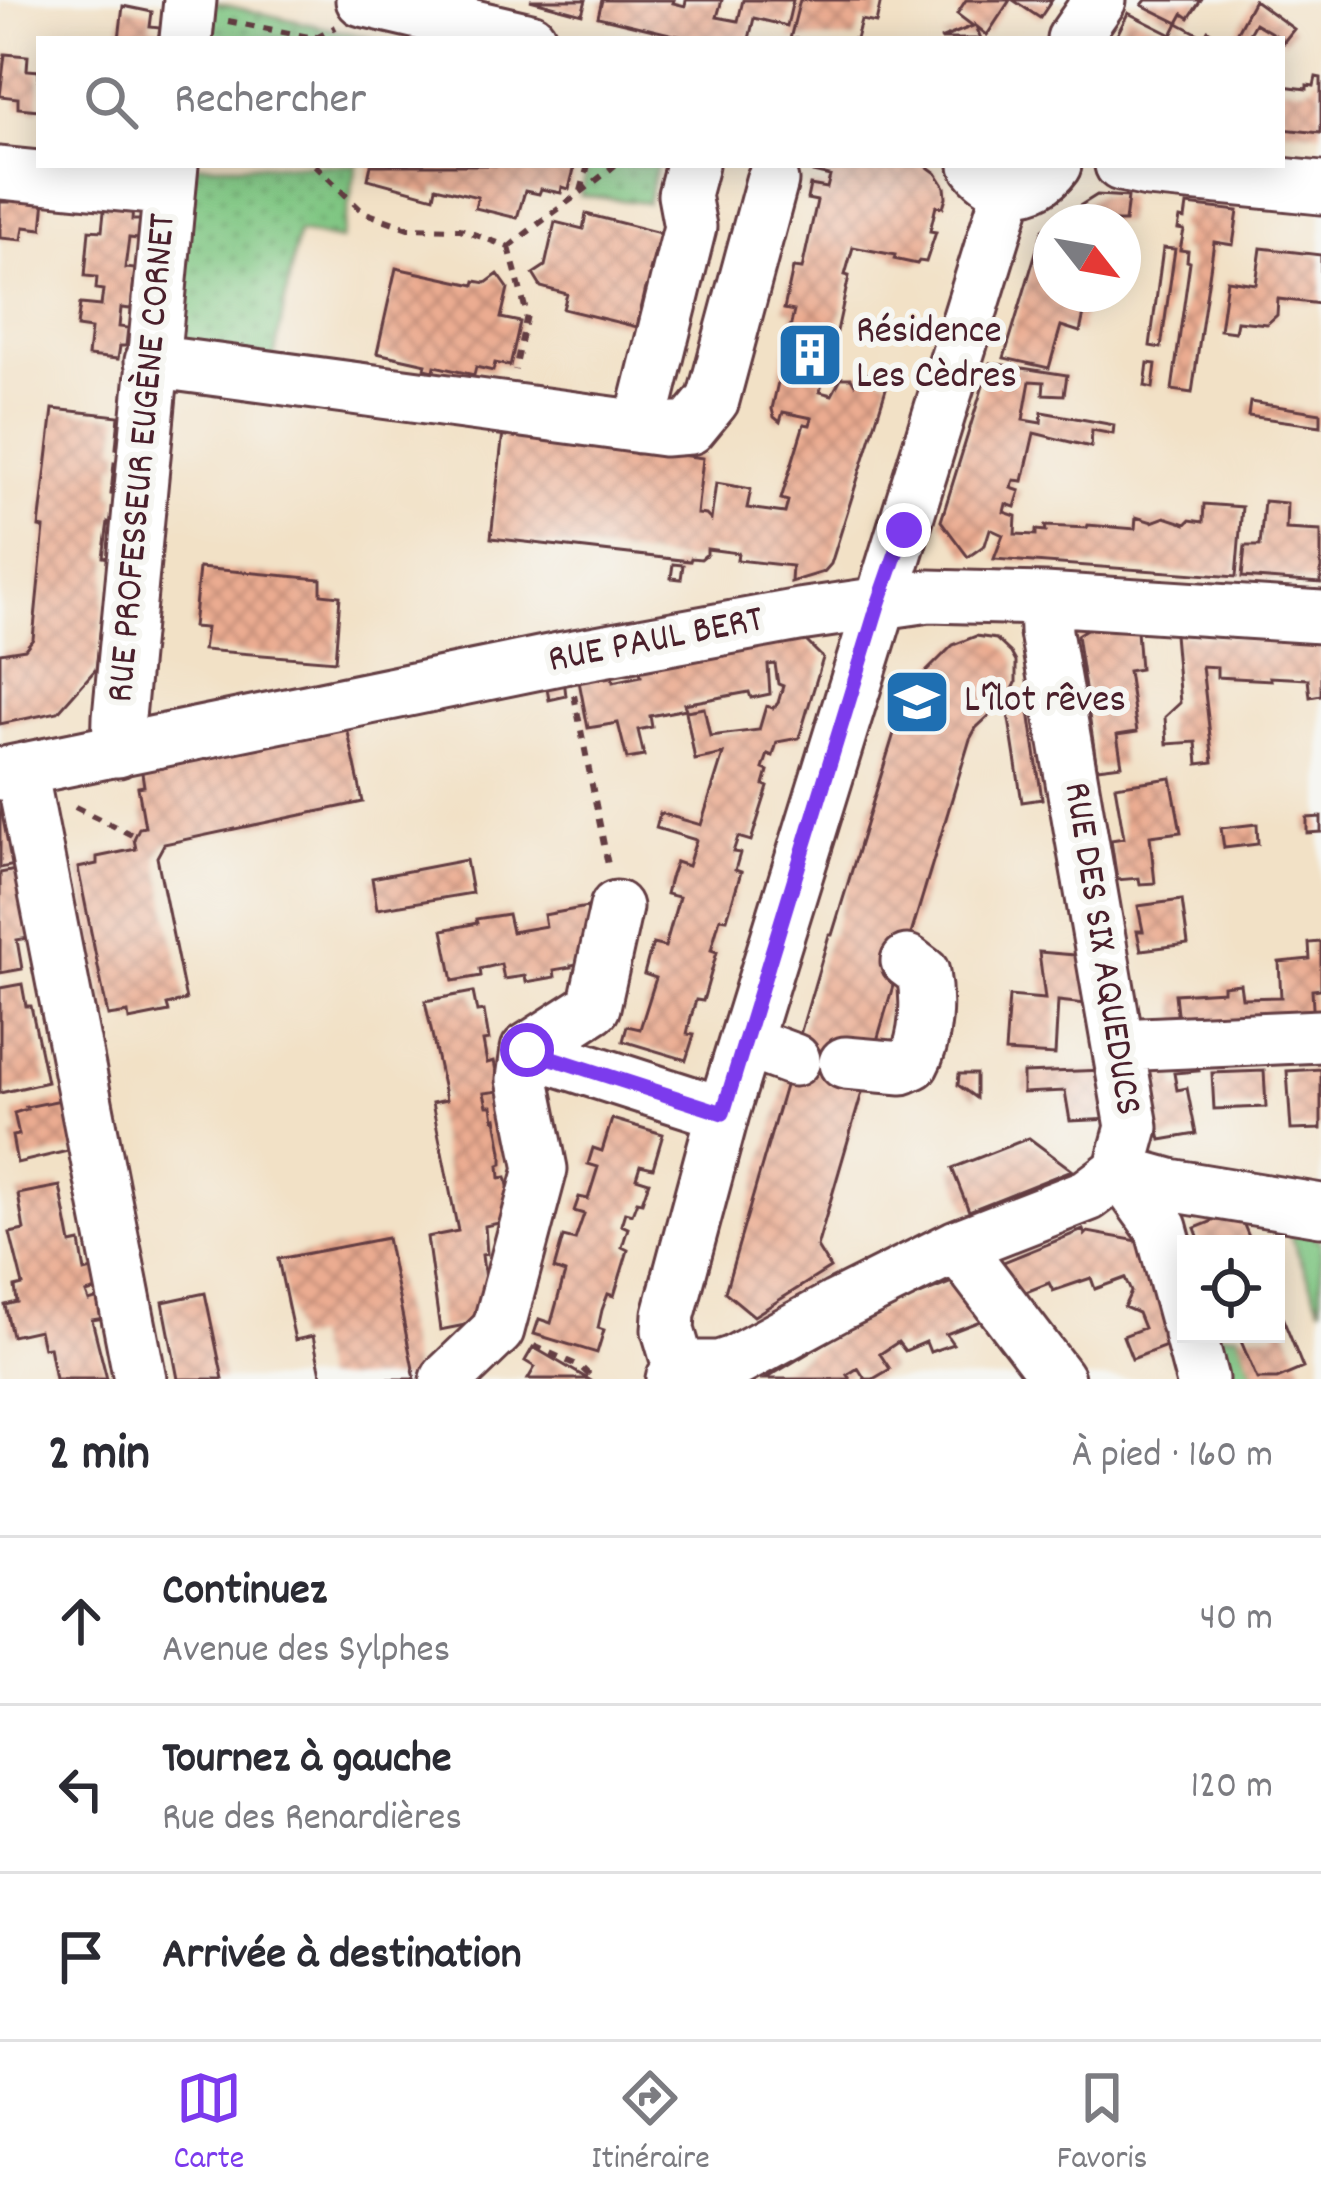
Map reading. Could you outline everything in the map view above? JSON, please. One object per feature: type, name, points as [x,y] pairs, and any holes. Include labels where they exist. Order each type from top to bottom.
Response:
[{"type":"street","points":[[1075,36],[1100,0]]},
{"type":"street","points":[[373,3],[464,11],[523,36]]},
{"type":"street","points":[[640,427],[690,226],[684,195],[691,168]]},
{"type":"street","points":[[675,1373],[669,1314],[723,1113],[878,605],[992,177],[1024,188],[1038,183],[1052,168]]},
{"type":"street","points":[[1134,168],[1321,188]]},
{"type":"street","points":[[0,172],[171,178]]},
{"type":"street","name":"RUE PROFESSEUR EUGÈNE CORNET","points":[[118,751],[171,178]]},
{"type":"street","points":[[152,361],[664,430],[690,428],[712,400],[772,181]]},
{"type":"street","name":"RUE PAUL BERT","points":[[11,772],[564,658],[929,596],[1321,617]]},
{"type":"street","name":"RUE DES SIX AQUEDUCS","points":[[675,1373],[734,1362],[957,1246],[1088,1195],[1120,1171],[1132,1127],[1046,632],[1045,599]]},
{"type":"street","points":[[11,772],[140,1379]]},
{"type":"street","points":[[447,1379],[498,1330],[541,1169],[523,1079],[527,1050],[594,1007],[616,907]]},
{"type":"street","points":[[845,1063],[902,1068],[913,1063],[922,1040],[926,988],[923,973],[907,961]]},
{"type":"street","points":[[1119,1045],[1321,1036]]},
{"type":"street","points":[[745,1042],[794,1060]]},
{"type":"street","points":[[527,1050],[723,1113]]},
{"type":"street","points":[[1120,1171],[1170,1185],[1321,1210]]},
{"type":"street","points":[[1120,1171],[1161,1228],[1177,1287]]},
{"type":"street","points":[[957,1246],[1058,1379]]},
{"type":"street","points":[[1192,1343],[1202,1379]]},
{"type":"path","points":[[317,36],[373,3]]},
{"type":"path","points":[[188,18],[301,36]]},
{"type":"path","points":[[318,168],[363,212],[408,228],[460,229],[509,247]]},
{"type":"path","points":[[580,195],[587,168]]},
{"type":"path","points":[[509,247],[612,168]]},
{"type":"path","points":[[507,409],[527,315],[509,247]]},
{"type":"path","points":[[570,677],[616,907]]},
{"type":"path","points":[[75,807],[132,835]]},
{"type":"path","points":[[498,1330],[580,1367],[593,1379]]},
{"type":"green space","points":[[212,2],[361,36],[208,36]]},
{"type":"green space","points":[[192,168],[356,168],[341,240],[298,232],[274,359],[185,347],[172,333]]},
{"type":"green space","points":[[587,168],[656,168],[647,203],[580,195]]},
{"type":"green space","points":[[1285,1223],[1311,1233],[1321,1243],[1321,1308]]},
{"type":"green space","points":[[1218,1343],[1242,1343],[1257,1379],[1228,1379]]},
{"type":"building","points":[[530,0],[586,0],[582,14]]},
{"type":"building","points":[[602,0],[674,0],[685,6],[686,0],[722,0],[717,17],[738,21],[743,0],[793,0],[787,26],[754,18],[750,36],[678,36],[598,17]]},
{"type":"building","points":[[800,0],[881,0],[876,23],[861,20],[857,36],[791,36]]},
{"type":"building","points":[[966,0],[1010,0],[987,35],[976,26],[980,36],[948,36],[973,26],[957,14]]},
{"type":"building","points":[[1013,0],[1052,0],[1040,18]]},
{"type":"building","points":[[1146,0],[1201,0],[1189,18],[1183,14],[1178,23],[1142,5]]},
{"type":"building","points":[[1254,0],[1294,29],[1285,40],[1285,36],[1255,23],[1248,36],[1235,36]]},
{"type":"building","points":[[123,6],[152,12],[150,27],[160,28],[159,36],[119,36]]},
{"type":"building","points":[[1128,13],[1172,35],[1178,23],[1202,36],[1116,36]]},
{"type":"building","points":[[5,54],[28,56],[27,70],[36,71],[36,110],[18,108],[18,98],[0,96]]},
{"type":"building","points":[[1316,77],[1321,78],[1321,133],[1285,129],[1285,86],[1314,86]]},
{"type":"building","points":[[370,168],[574,168],[569,189],[562,187],[561,193],[525,191],[517,218],[475,208],[478,197],[436,187],[434,197],[368,179]]},
{"type":"building","points":[[814,168],[929,168],[945,187],[946,197],[943,207],[936,206],[930,231],[936,232],[926,262],[917,264],[853,247],[820,392],[832,395],[841,378],[854,383],[858,371],[889,379],[831,564],[824,572],[791,582],[792,566],[737,560],[738,553],[707,549],[701,559],[690,561],[491,538],[503,432],[703,458],[697,514],[711,520],[716,483],[751,489],[747,508],[785,513],[788,501],[781,499],[804,424],[810,425],[812,418],[783,412],[780,422],[772,409],[794,311],[784,309],[793,268],[802,269],[817,201],[807,199],[810,185],[827,188],[830,176],[813,172]]},
{"type":"building","points":[[9,192],[45,200],[42,229],[24,227],[22,240],[0,238],[0,202],[9,202]]},
{"type":"building","points":[[1097,195],[1128,197],[1127,204],[1083,204]]},
{"type":"building","points":[[105,202],[133,205],[132,220],[140,220],[138,239],[129,238],[125,268],[135,269],[131,309],[121,308],[119,327],[128,328],[126,346],[120,346],[118,359],[88,356],[91,329],[77,327],[80,304],[101,306],[103,290],[96,289],[97,277],[85,276],[89,230],[102,231]]},
{"type":"building","points":[[1187,205],[1238,211],[1233,245],[1214,242],[1192,393],[1172,390],[1190,262],[1188,251],[1180,250],[1184,230],[1178,229]]},
{"type":"building","points":[[586,214],[660,233],[650,271],[663,275],[659,291],[646,288],[637,327],[563,309],[567,294],[541,287],[533,274],[545,266],[555,222],[583,229]]},
{"type":"building","points":[[1163,248],[1175,249],[1161,348],[1150,346]]},
{"type":"building","points":[[1261,248],[1321,255],[1321,304],[1278,299],[1277,315],[1267,324],[1237,321],[1235,332],[1220,330],[1227,280],[1256,284]]},
{"type":"building","points":[[1033,262],[1033,312],[1084,312],[1080,332],[1061,326],[1049,368],[1004,358]]},
{"type":"building","points":[[396,268],[474,285],[498,274],[508,288],[501,318],[520,322],[510,366],[495,363],[493,371],[476,367],[474,375],[435,366],[434,371],[425,369],[426,364],[377,353]]},
{"type":"building","points":[[990,363],[1067,375],[1064,395],[1043,394],[1044,382],[1030,381],[1023,420],[1041,423],[1042,412],[1114,425],[1113,434],[1092,430],[1091,447],[1034,433],[1023,481],[1014,480],[1011,488],[1020,491],[1015,507],[1006,504],[1004,512],[1016,516],[1015,534],[1036,535],[1036,530],[1046,531],[1045,526],[1135,529],[1136,517],[1152,522],[1165,517],[1186,524],[1203,522],[1204,504],[1242,507],[1236,577],[994,559],[1003,535],[990,529],[985,545],[968,557],[941,521]]},
{"type":"building","points":[[1148,363],[1156,364],[1153,388],[1145,386]]},
{"type":"building","points":[[1250,402],[1321,413],[1321,426],[1248,416]]},
{"type":"building","points":[[53,409],[119,416],[116,448],[121,448],[119,464],[114,463],[113,523],[108,522],[103,557],[109,558],[96,669],[58,712],[0,724],[0,653],[25,649],[33,639],[44,528],[39,527]]},
{"type":"building","points":[[1264,501],[1287,503],[1286,529],[1321,531],[1321,583],[1242,577],[1245,546],[1260,546]]},
{"type":"building","points":[[673,564],[683,565],[681,579],[671,578]]},
{"type":"building","points":[[199,568],[321,579],[321,594],[340,596],[335,661],[203,650],[206,628],[193,627]]},
{"type":"building","points":[[1088,628],[1137,631],[1140,669],[1128,671],[1137,732],[1117,735],[1122,765],[1097,768],[1077,635]]},
{"type":"building","points":[[796,631],[823,658],[799,738],[777,742],[773,756],[768,754],[763,769],[768,771],[764,785],[768,787],[751,841],[738,837],[733,852],[740,853],[735,870],[741,872],[727,919],[720,918],[711,950],[717,952],[703,1001],[696,1000],[691,1017],[687,1034],[694,1035],[686,1060],[623,1041],[627,1026],[640,1029],[656,978],[644,974],[648,959],[653,944],[665,947],[679,897],[666,894],[670,878],[676,862],[688,866],[696,840],[656,828],[660,813],[701,825],[723,754],[695,760],[686,711],[704,708],[710,736],[759,730],[766,706],[773,708],[778,703],[783,686],[778,684],[775,664],[768,665],[770,694],[751,698],[749,692],[684,704],[686,709],[650,716],[652,727],[638,730],[644,756],[627,759],[618,723],[588,728],[578,676],[612,674],[613,682],[641,676],[639,664]]},
{"type":"building","points":[[1174,634],[1321,643],[1321,695],[1310,697],[1308,679],[1217,677],[1217,667],[1202,666],[1213,762],[1198,764],[1196,742],[1167,744],[1165,717],[1180,703]]},
{"type":"building","points":[[976,636],[996,639],[1016,662],[1011,693],[1026,691],[1042,799],[1022,802],[1006,700],[970,739],[906,941],[817,1247],[830,1268],[754,1316],[725,1292],[829,935],[903,704],[922,676],[953,645]]},
{"type":"building","points":[[564,679],[566,696],[549,700],[546,683]]},
{"type":"building","points":[[346,723],[363,802],[164,844],[157,857],[186,1000],[167,1005],[169,1012],[129,1020],[128,1013],[108,1016],[78,868],[97,864],[97,857],[136,849],[134,839],[139,828],[145,827],[138,787],[144,786],[141,766]]},
{"type":"building","points":[[1171,778],[1181,832],[1150,836],[1155,883],[1140,884],[1139,878],[1117,880],[1111,840],[1124,838],[1115,786]]},
{"type":"building","points":[[0,803],[9,810],[20,864],[0,868]]},
{"type":"building","points":[[1321,817],[1321,832],[1307,833],[1307,818]]},
{"type":"building","points":[[1257,824],[1258,844],[1224,848],[1221,828]]},
{"type":"building","points":[[466,860],[472,893],[377,909],[372,878]]},
{"type":"building","points":[[21,869],[34,937],[17,940],[22,969],[0,973],[0,873]]},
{"type":"building","points":[[1182,900],[1188,944],[1141,950],[1138,906]]},
{"type":"building","points":[[587,907],[595,956],[583,963],[554,970],[555,977],[526,982],[525,976],[504,979],[501,964],[480,969],[481,976],[453,981],[443,930],[508,914],[512,932],[546,926],[544,915]]},
{"type":"building","points":[[1321,942],[1321,989],[1312,990],[1314,1025],[1179,1032],[1175,994],[1223,991],[1223,986],[1240,984],[1242,998],[1281,997],[1279,962],[1310,959],[1309,943]]},
{"type":"building","points":[[1039,952],[1086,956],[1095,1005],[1058,1001],[1055,1055],[1005,1052],[1009,996],[1045,999]]},
{"type":"building","points":[[22,984],[47,1082],[0,1093],[0,988]]},
{"type":"building","points":[[473,992],[477,1012],[484,1011],[487,1063],[494,1061],[500,1091],[484,1093],[496,1118],[502,1152],[500,1178],[506,1177],[510,1195],[508,1221],[485,1226],[487,1254],[482,1255],[490,1320],[440,1330],[427,1237],[458,1231],[432,1103],[446,1100],[425,1001]]},
{"type":"building","points":[[1197,1054],[1199,1071],[1174,1073],[1177,1090],[1187,1088],[1196,1134],[1161,1140],[1144,1056]]},
{"type":"building","points":[[1321,1069],[1321,1129],[1291,1130],[1287,1071]]},
{"type":"building","points":[[1106,1070],[1114,1119],[1070,1121],[1065,1091],[1023,1093],[1023,1073]]},
{"type":"building","points":[[1264,1071],[1266,1107],[1214,1109],[1212,1073]]},
{"type":"building","points":[[959,1074],[976,1074],[976,1098],[958,1085]]},
{"type":"building","points":[[66,1099],[76,1149],[17,1163],[12,1136],[19,1135],[14,1113]]},
{"type":"building","points":[[612,1119],[663,1134],[653,1168],[640,1165],[636,1178],[649,1182],[642,1202],[637,1201],[632,1214],[625,1212],[621,1225],[628,1228],[622,1247],[628,1250],[614,1296],[608,1294],[602,1310],[598,1328],[604,1330],[597,1353],[534,1334],[539,1319],[551,1323],[565,1273],[554,1269],[563,1237],[575,1240],[584,1214],[574,1211],[579,1197],[588,1199],[598,1167],[588,1164],[593,1148],[602,1151]]},
{"type":"building","points":[[1029,1138],[1072,1170],[969,1211],[952,1168]]},
{"type":"building","points":[[60,1186],[71,1244],[80,1242],[85,1272],[100,1268],[104,1288],[86,1293],[89,1301],[106,1296],[110,1317],[92,1320],[107,1379],[55,1379],[49,1347],[43,1348],[39,1330],[12,1336],[5,1305],[17,1302],[15,1287],[23,1285],[10,1233],[24,1230],[18,1194]]},
{"type":"building","points":[[1238,1211],[1248,1235],[1198,1235],[1195,1228]]},
{"type":"building","points":[[1083,1230],[1085,1235],[1138,1241],[1177,1342],[1132,1359],[1123,1336],[1144,1328],[1138,1313],[1124,1307],[1131,1292],[1125,1278],[1095,1289],[1091,1278],[1053,1291],[1049,1283],[1008,1299],[996,1265]]},
{"type":"building","points":[[387,1238],[415,1379],[322,1379],[313,1336],[295,1340],[278,1259]]},
{"type":"building","points":[[967,1276],[996,1315],[946,1334],[953,1344],[930,1352],[926,1342],[905,1351],[898,1342],[880,1354],[890,1369],[873,1379],[865,1379],[858,1368],[847,1375],[850,1379],[765,1379],[877,1312]]},
{"type":"building","points":[[205,1293],[223,1379],[178,1379],[163,1302]]},
{"type":"building","points":[[1285,1324],[1303,1368],[1277,1379],[1257,1379],[1242,1343],[1285,1343]]},
{"type":"building","points":[[533,1347],[588,1379],[528,1379],[535,1367],[525,1361]]},
{"type":"place","name":"Résidence Les Cèdres","points":[[810,355]]},
{"type":"place","name":"L'îlot rêves","points":[[917,702]]},
{"type":"route","points":[[527,1050],[723,1113],[904,530]]}]
